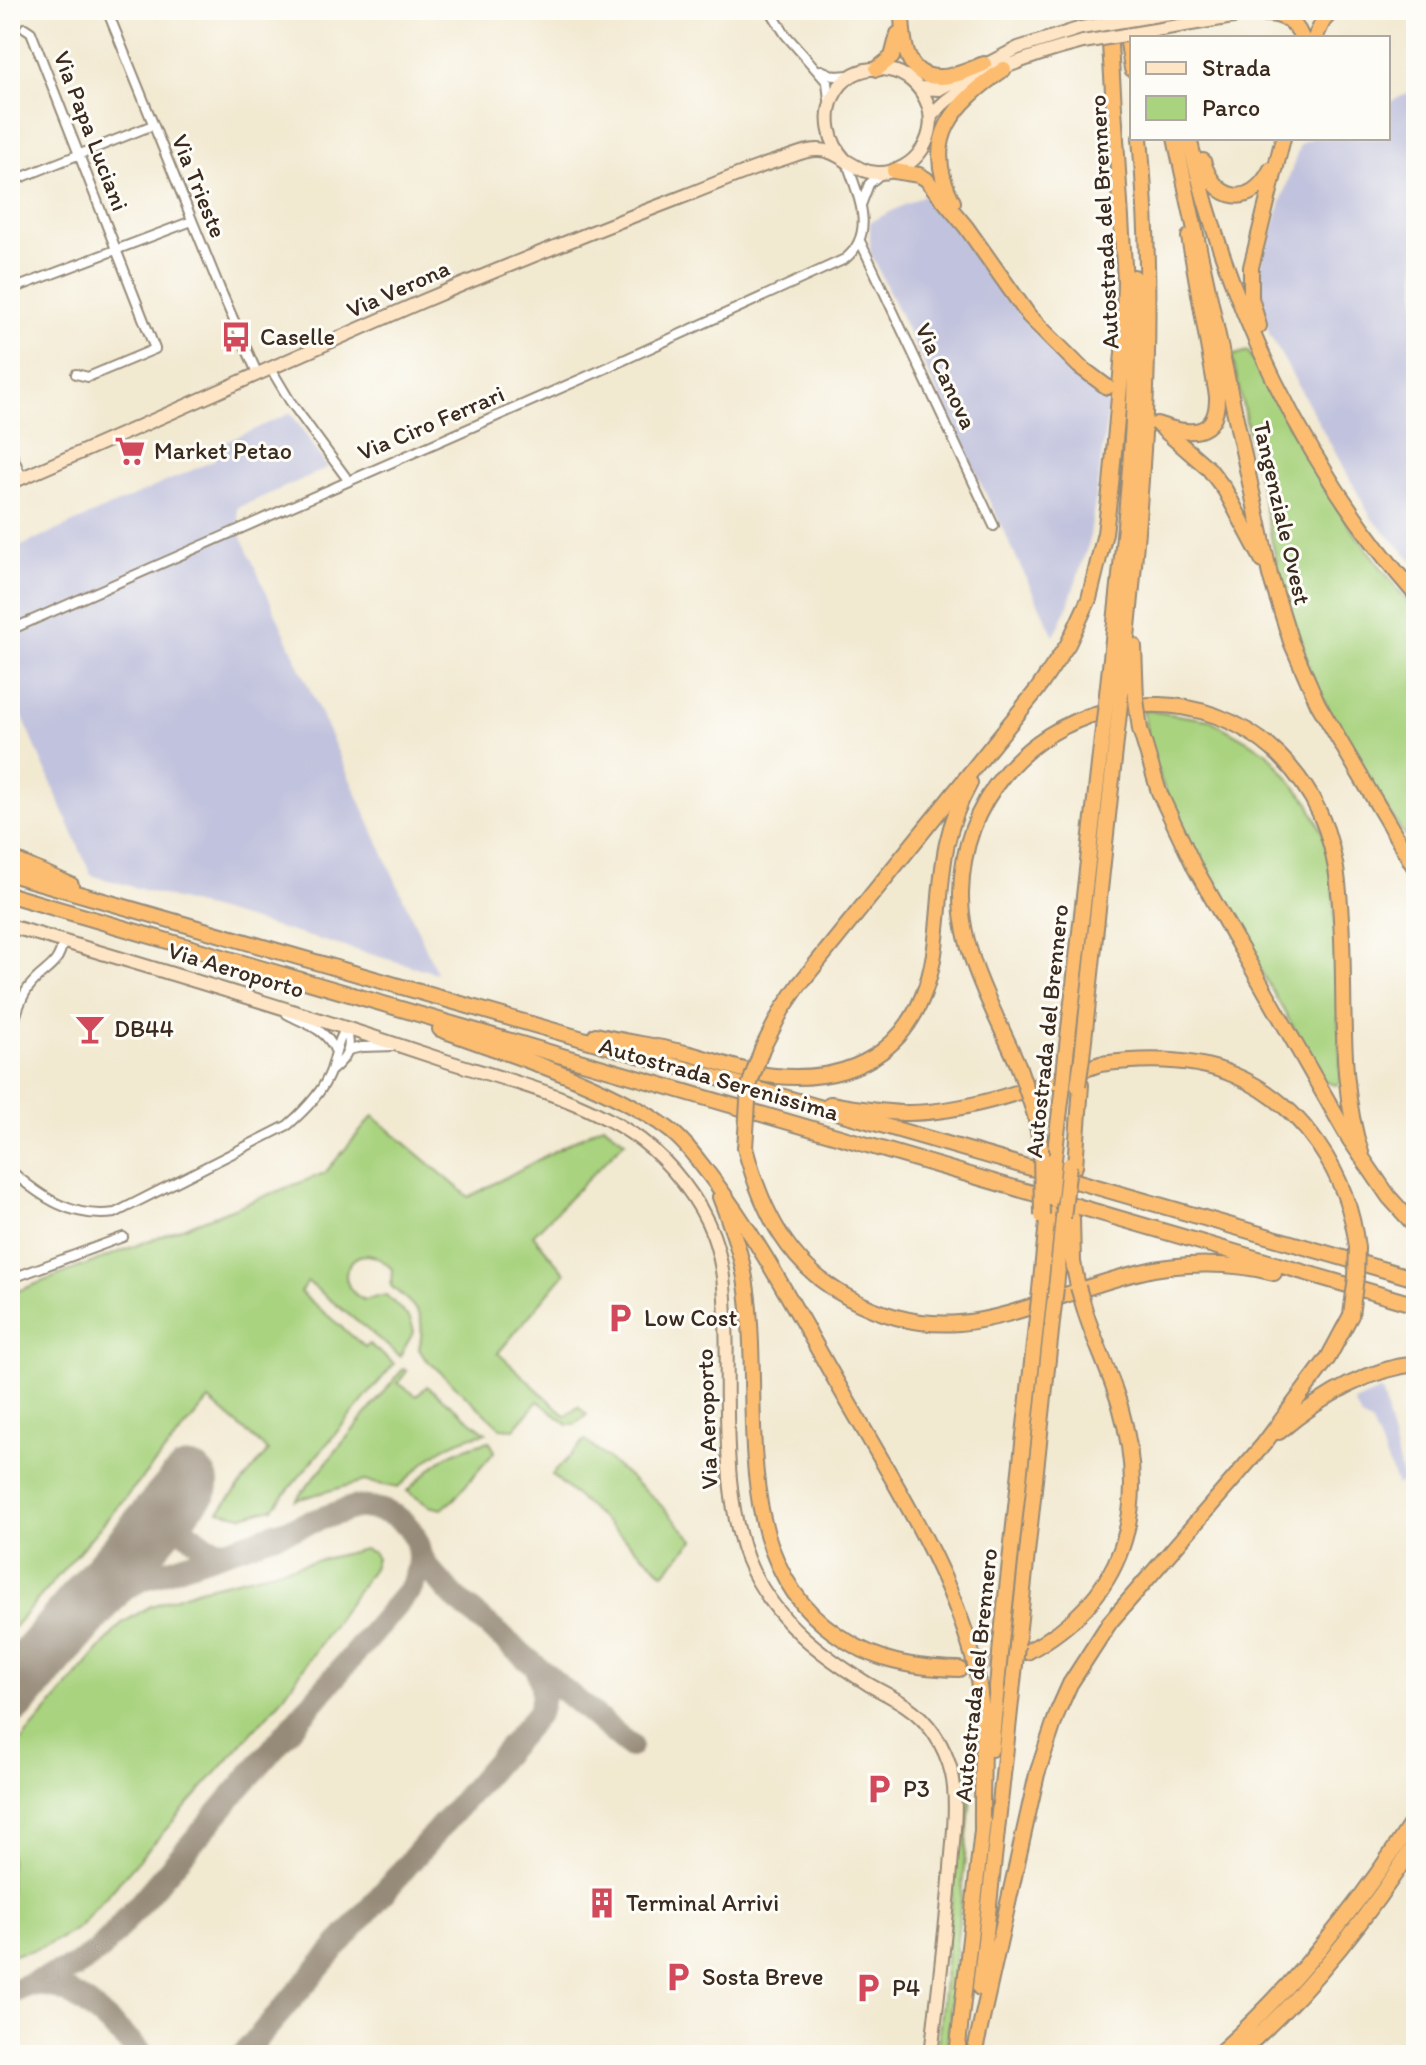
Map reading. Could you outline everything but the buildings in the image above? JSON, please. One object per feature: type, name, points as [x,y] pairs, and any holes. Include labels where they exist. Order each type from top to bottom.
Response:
[{"type":"highway","points":[[1148,10],[1153,36]]},
{"type":"highway","points":[[1162,10],[1167,36]]},
{"type":"highway","points":[[1316,36],[1333,10]]},
{"type":"highway","points":[[1113,11],[1125,281],[1119,405],[1105,533],[1089,599],[1068,644],[1037,690],[799,985],[762,1049],[749,1086],[745,1148],[755,1185],[771,1222],[791,1252],[813,1275],[861,1305],[918,1324],[986,1321],[1141,1272],[1199,1266],[1260,1269],[1362,1298],[1416,1307]]},
{"type":"highway","name":"Autostrada del Brennero","points":[[1113,11],[1130,63]]},
{"type":"highway","name":"Autostrada del Brennero","points":[[974,2055],[1013,1683],[1022,1649],[1052,1322],[1068,1218],[1074,1085],[1066,1055],[1113,704],[1134,353],[1129,189],[1113,11]]},
{"type":"highway","points":[[902,12],[903,47],[907,57],[922,72],[942,78],[984,64]]},
{"type":"highway","points":[[877,69],[892,57],[902,12]]},
{"type":"highway","points":[[1256,14],[1283,16],[1297,27],[1301,36]]},
{"type":"highway","points":[[966,227],[947,191],[941,172],[940,150],[944,133],[950,117],[963,101],[1004,69]]},
{"type":"highway","name":"Autostrada del Brennero","points":[[1113,704],[1133,581],[1149,375],[1148,247],[1140,140]]},
{"type":"highway","points":[[1175,140],[1183,209],[1218,405],[1211,422],[1198,431],[1184,433],[1157,424],[1209,469],[1225,490],[1270,575]]},
{"type":"highway","name":"Tangenziale Ovest","points":[[1175,140],[1270,575],[1291,642],[1318,704],[1416,870]]},
{"type":"highway","name":"Tangenziale Ovest","points":[[1189,140],[1201,193],[1220,250],[1278,388],[1320,462],[1367,534],[1416,595]]},
{"type":"highway","points":[[1198,140],[1210,180],[1220,190],[1232,195],[1246,194],[1259,188],[1278,155]]},
{"type":"highway","points":[[1278,388],[1254,308],[1251,277],[1256,242],[1282,140]]},
{"type":"highway","points":[[888,172],[919,175],[926,179],[966,227],[1029,316],[1079,366],[1107,387]]},
{"type":"highway","points":[[1133,581],[1136,699],[1140,729],[1159,792],[1181,841],[1350,1140],[1389,1197],[1416,1227]]},
{"type":"highway","points":[[1045,1214],[1041,1148],[1035,1115],[1018,1065],[985,991],[963,915],[964,858],[980,814],[1011,766],[1048,735],[1073,721],[1108,709],[1133,705],[1191,709],[1235,725],[1279,756],[1305,787],[1327,830],[1335,861],[1341,903],[1347,1088],[1362,1156]]},
{"type":"highway","name":"Autostrada del Brennero","points":[[957,2055],[1042,1271],[1045,1214],[1054,1159],[1082,1060],[1086,1026],[1110,731]]},
{"type":"highway","points":[[459,1004],[682,1052],[761,1073],[825,1075],[854,1069],[893,1041],[920,1006],[934,951],[943,855],[949,827],[957,805],[988,751]]},
{"type":"highway","points":[[10,858],[57,877],[100,900]]},
{"type":"highway","name":"Autostrada Serenissima","points":[[10,874],[1416,1279]]},
{"type":"highway","name":"Autostrada Serenissima","points":[[10,895],[1416,1307]]},
{"type":"highway","points":[[346,993],[632,1105],[670,1129],[715,1182],[773,1269],[929,1548],[957,1610],[980,1692],[982,1830]]},
{"type":"highway","points":[[771,1095],[908,1113],[989,1100],[1100,1064],[1159,1060],[1210,1067],[1260,1089],[1300,1123],[1335,1172],[1354,1220],[1357,1248],[1351,1315],[1328,1358],[1263,1445],[1110,1622],[1070,1684],[1037,1774],[974,2055]]},
{"type":"highway","points":[[715,1182],[735,1238],[747,1291],[757,1477],[767,1538],[782,1575],[806,1611],[841,1639],[878,1658],[920,1668],[959,1669]]},
{"type":"highway","points":[[1022,1649],[1052,1639],[1085,1609],[1113,1569],[1129,1530],[1133,1492],[1129,1449],[1120,1406],[1078,1287],[1068,1218]]},
{"type":"highway","points":[[1263,1445],[1299,1415],[1330,1395],[1366,1378],[1416,1364]]},
{"type":"highway","points":[[1217,2055],[1302,1971],[1384,1865],[1416,1816]]},
{"type":"highway","points":[[1237,2055],[1311,1980],[1396,1873],[1416,1842]]},
{"type":"street","name":"Via Trieste","points":[[107,10],[258,375]]},
{"type":"street","points":[[770,10],[785,34],[827,82],[830,105],[827,128],[809,151]]},
{"type":"street","points":[[920,88],[939,89],[1018,48],[1081,28],[1188,10]]},
{"type":"street","points":[[931,116],[952,95],[1004,69],[1055,49],[1278,10]]},
{"type":"street","name":"Via Papa Luciani","points":[[25,28],[31,32],[155,349],[88,377],[76,374]]},
{"type":"street","points":[[811,63],[828,75],[856,74],[877,69],[901,74],[920,88],[927,101],[931,128],[922,150],[915,160],[869,184],[861,206]]},
{"type":"street","points":[[830,105],[838,89],[856,74]]},
{"type":"street","points":[[10,182],[153,125]]},
{"type":"street","points":[[827,128],[830,140],[846,162],[861,206],[861,243]]},
{"type":"street","points":[[809,151],[825,150],[864,171],[888,172]]},
{"type":"street","name":"Via Verona","points":[[16,480],[423,301],[750,169],[809,151]]},
{"type":"street","points":[[10,290],[192,221]]},
{"type":"street","name":"Via Ciro Ferrari","points":[[10,630],[823,271],[845,259],[861,243]]},
{"type":"street","name":"Via Canova","points":[[861,243],[994,526]]},
{"type":"street","points":[[271,369],[290,401],[348,480]]},
{"type":"street","points":[[10,449],[16,480]]},
{"type":"street","name":"Via Aeroporto","points":[[10,926],[262,1000],[592,1111],[641,1140],[668,1165],[691,1195],[712,1233],[724,1280],[732,1500],[740,1538],[752,1570],[771,1602],[794,1630],[829,1658],[917,1715],[937,1738],[951,1772],[955,1792],[953,1842],[931,2055]]},
{"type":"street","points":[[10,1036],[23,997],[34,981],[59,958],[63,942]]},
{"type":"street","points":[[262,1000],[319,1028],[329,1038],[335,1051]]},
{"type":"street","points":[[10,1170],[46,1198],[70,1210],[84,1214],[115,1213],[288,1125],[306,1108],[349,1050],[346,1028]]},
{"type":"street","points":[[331,1071],[335,1051],[346,1028]]},
{"type":"street","points":[[349,1050],[400,1045]]},
{"type":"street","points":[[10,1279],[123,1237]]},
{"type":"shaded area","points":[[1416,89],[1416,564],[1372,519],[1269,333],[1257,284],[1300,144],[1309,140],[1390,140],[1390,102]]},
{"type":"shaded area","points":[[928,193],[1030,328],[1076,373],[1110,397],[1089,542],[1066,611],[1054,636],[870,252],[870,222]]},
{"type":"shaded area","points":[[291,413],[328,468],[237,508],[241,536],[437,973],[91,875],[10,688],[10,551],[215,460],[210,449]]},
{"type":"shaded area","points":[[1381,1390],[1403,1481],[1397,1485],[1372,1424],[1361,1418],[1354,1402]]},
{"type":"green space","points":[[1248,351],[1321,484],[1416,613],[1416,853],[1353,757],[1315,683],[1287,611],[1232,356]]},
{"type":"green space","points":[[1143,710],[1210,720],[1268,753],[1309,803],[1324,836],[1333,883],[1341,1082],[1336,1085],[1325,1082],[1186,842],[1150,753]]},
{"type":"green space","points":[[373,1116],[469,1197],[603,1125],[625,1141],[533,1235],[565,1273],[498,1353],[566,1416],[578,1406],[587,1415],[574,1425],[568,1425],[538,1401],[514,1429],[501,1428],[424,1357],[419,1349],[421,1319],[391,1286],[392,1269],[379,1259],[367,1255],[357,1257],[346,1272],[353,1292],[364,1300],[386,1295],[410,1319],[414,1331],[400,1356],[308,1282],[300,1292],[365,1347],[369,1344],[394,1364],[273,1508],[242,1516],[219,1511],[268,1451],[209,1400],[10,1632],[10,1294],[325,1173]]},
{"type":"green space","points":[[403,1369],[407,1371],[398,1383],[417,1396],[427,1386],[486,1433],[447,1446],[398,1488],[364,1481],[296,1500]]},
{"type":"green space","points":[[585,1440],[654,1498],[694,1540],[664,1573],[552,1475]]},
{"type":"green space","points":[[489,1441],[495,1451],[442,1509],[429,1506],[407,1491],[444,1458]]},
{"type":"green space","points":[[364,1549],[374,1553],[373,1568],[281,1700],[79,1927],[46,1945],[10,1954],[10,1754],[121,1624],[149,1607],[199,1589]]},
{"type":"green space","points":[[974,1763],[946,2055],[937,2055],[964,1765]]},
{"type":"taxiway","points":[[10,1992],[75,1967],[100,1950],[411,1588],[419,1555],[416,1541],[400,1520],[388,1513],[355,1507],[143,1579],[117,1591],[75,1618]]},
{"type":"taxiway","points":[[149,1532],[171,1525],[213,1549],[225,1551]]},
{"type":"taxiway","points":[[419,1552],[427,1567],[453,1596],[630,1746]]},
{"type":"taxiway","points":[[243,2055],[537,1715],[542,1703],[542,1691],[536,1666]]},
{"type":"taxiway","points":[[37,1985],[66,1991],[80,2000],[143,2055]]},
{"type":"runway","points":[[10,1694],[189,1484]]},
{"type":"tunnel","points":[[959,1669],[1009,1659]]},
{"type":"place","name":"Caselle","points":[[236,337]]},
{"type":"place","name":"Market Petao","points":[[130,451]]},
{"type":"place","name":"DB44","points":[[90,1029]]},
{"type":"place","name":"Low Cost","points":[[620,1318]]},
{"type":"place","name":"P3","points":[[879,1789]]},
{"type":"place","name":"Terminal Arrivi","points":[[602,1903]]},
{"type":"place","name":"Sosta Breve","points":[[678,1977]]},
{"type":"place","name":"P4","points":[[868,1988]]}]
